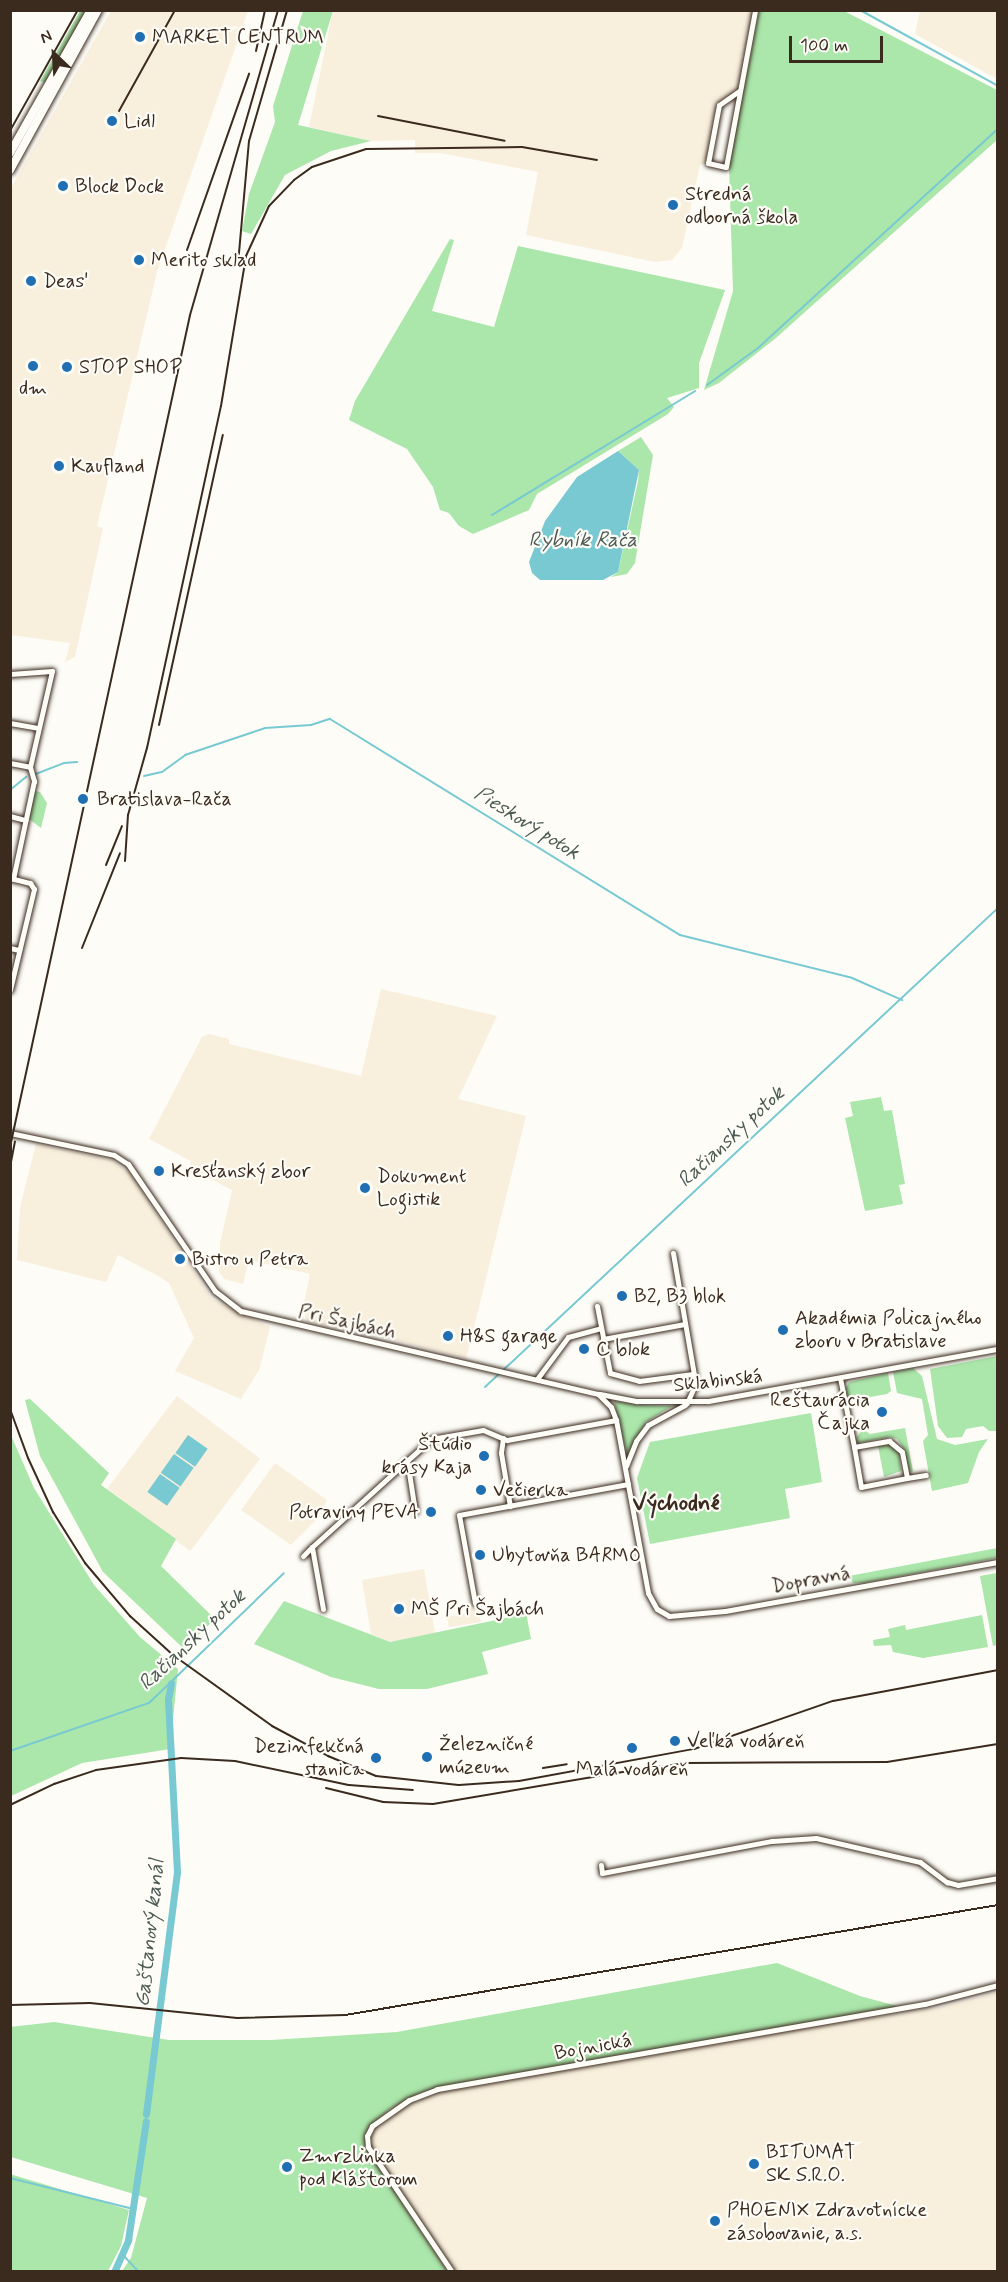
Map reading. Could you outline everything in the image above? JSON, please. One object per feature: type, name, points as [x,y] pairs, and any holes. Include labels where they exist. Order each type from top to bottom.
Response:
[{"type":"main road","points":[[10,153],[90,10]]},
{"type":"main road","points":[[10,171],[98,10]]},
{"type":"street","points":[[739,92],[719,105],[708,162],[726,166],[755,10]]},
{"type":"street","points":[[10,674],[52,671],[30,767],[34,781],[12,878],[33,886],[10,990]]},
{"type":"street","points":[[10,723],[38,728]]},
{"type":"street","points":[[10,763],[30,767]]},
{"type":"street","points":[[10,816],[25,820]]},
{"type":"street","points":[[10,948],[19,950]]},
{"type":"street","name":"Pri Šajbách","points":[[10,1133],[114,1155],[128,1164],[215,1291],[235,1309],[598,1394]]},
{"type":"street","points":[[625,1468],[636,1441],[648,1425],[661,1415],[688,1403],[696,1385],[673,1252]]},
{"type":"street","points":[[597,1306],[612,1374],[639,1381],[694,1375]]},
{"type":"street","points":[[603,1339],[685,1324]]},
{"type":"street","points":[[537,1379],[568,1337],[602,1328]]},
{"type":"street","name":"Sklabinská","points":[[598,1394],[688,1403],[998,1349]]},
{"type":"street","points":[[840,1378],[861,1486],[926,1475]]},
{"type":"street","points":[[475,1603],[459,1515],[628,1484],[616,1420],[611,1407],[598,1394]]},
{"type":"street","points":[[303,1556],[431,1439],[483,1430],[503,1438],[616,1420]]},
{"type":"street","points":[[503,1438],[501,1453],[510,1506]]},
{"type":"street","points":[[854,1447],[889,1441],[898,1445],[907,1478]]},
{"type":"street","points":[[407,1460],[415,1511]]},
{"type":"street","name":"Dopravná","points":[[628,1484],[646,1586],[657,1609],[680,1618],[998,1562]]},
{"type":"street","points":[[312,1547],[323,1609]]},
{"type":"street","points":[[601,1865],[602,1874],[772,1841],[816,1838],[892,1852],[920,1862],[947,1882],[958,1885],[998,1878]]},
{"type":"street","name":"Bojnická","points":[[452,2271],[368,2147],[367,2136],[372,2126],[409,2100],[437,2089],[925,2004],[998,1984]]},
{"type":"shaded area","points":[[111,11],[248,11],[157,272],[97,526],[103,528],[75,657],[65,662],[70,643],[11,635],[11,188]]},
{"type":"shaded area","points":[[333,11],[755,11],[739,91],[719,105],[708,163],[700,165],[682,248],[672,260],[655,262],[526,235],[538,172],[440,153],[415,153],[415,140],[371,141],[309,127]]},
{"type":"shaded area","points":[[920,11],[997,11],[997,79],[915,34]]},
{"type":"shaded area","points":[[381,989],[497,1016],[458,1099],[526,1116],[466,1359],[368,1333],[307,1322],[303,1308],[310,1274],[249,1260],[243,1284],[224,1279],[219,1272],[220,1243],[232,1190],[189,1168],[191,1161],[149,1139],[202,1037],[209,1034],[229,1039],[229,1044],[361,1076]]},
{"type":"shaded area","points":[[36,1144],[112,1160],[129,1172],[212,1299],[270,1327],[259,1370],[241,1399],[175,1371],[194,1338],[169,1283],[160,1277],[118,1255],[106,1282],[17,1260],[20,1207]]},
{"type":"shaded area","points":[[177,1396],[260,1459],[190,1551],[107,1489]]},
{"type":"shaded area","points":[[275,1463],[327,1500],[319,1517],[291,1545],[241,1510]]},
{"type":"shaded area","name":"MŠ Pri Šajbách","points":[[424,1569],[435,1633],[390,1642],[371,1634],[362,1580]]},
{"type":"shaded area","points":[[477,1602],[481,1622],[449,1627],[447,1617],[470,1613],[469,1604]]},
{"type":"shaded area","points":[[997,1992],[997,2271],[453,2271],[368,2151],[370,2127],[390,2109],[422,2092],[596,2059],[942,2007]]},
{"type":"green space","points":[[80,11],[87,11],[45,83],[40,81]]},
{"type":"green space","points":[[303,11],[333,11],[298,125],[371,141],[331,151],[285,175],[251,234],[242,231],[249,194],[275,122],[273,106]]},
{"type":"green space","points":[[759,11],[844,11],[997,90],[997,140],[776,338],[719,383],[704,390],[733,291],[729,165]]},
{"type":"green space","points":[[450,239],[454,240],[432,311],[494,327],[518,246],[725,290],[699,363],[699,388],[667,398],[674,407],[668,414],[537,494],[529,510],[473,534],[459,526],[449,513],[440,510],[433,487],[407,449],[349,420],[355,401]]},
{"type":"green space","points":[[641,437],[653,455],[635,563],[627,574],[611,577],[618,572],[639,470],[618,451]]},
{"type":"green space","points":[[35,791],[40,792],[47,803],[41,828],[29,819]]},
{"type":"green space","points":[[881,1097],[884,1111],[892,1110],[905,1184],[899,1185],[903,1204],[865,1211],[845,1118],[853,1116],[850,1102]]},
{"type":"green space","points":[[997,1356],[997,1431],[989,1431],[983,1426],[966,1429],[962,1437],[947,1438],[938,1426],[930,1369]]},
{"type":"green space","points":[[913,1368],[922,1376],[937,1439],[955,1445],[988,1439],[979,1452],[968,1483],[932,1491],[923,1441],[928,1435],[922,1399],[897,1393],[893,1372]]},
{"type":"green space","points":[[888,1373],[891,1391],[887,1394],[847,1401],[845,1390],[849,1382]]},
{"type":"green space","points":[[30,1399],[109,1473],[101,1485],[176,1539],[161,1566],[215,1619],[184,1649],[103,1572],[40,1456],[25,1400]]},
{"type":"green space","points":[[614,1401],[672,1406],[646,1422],[627,1455]]},
{"type":"green space","points":[[811,1413],[822,1482],[785,1489],[790,1518],[650,1544],[637,1478],[650,1442]]},
{"type":"green space","points":[[905,1428],[913,1471],[909,1472],[904,1449],[897,1439],[890,1437],[858,1443],[855,1439],[863,1429],[870,1434]]},
{"type":"green space","points":[[10,1433],[34,1488],[94,1585],[140,1637],[178,1669],[170,1749],[82,1763],[11,1796]]},
{"type":"green space","points":[[890,1444],[899,1452],[901,1471],[884,1477],[878,1446]]},
{"type":"green space","points":[[997,1548],[997,1558],[863,1583],[853,1583],[849,1576]]},
{"type":"green space","points":[[997,1573],[997,1645],[993,1646],[980,1576]]},
{"type":"green space","points":[[284,1601],[390,1642],[506,1618],[525,1607],[531,1639],[482,1652],[488,1674],[427,1689],[379,1689],[331,1677],[254,1644]]},
{"type":"green space","points":[[982,1615],[988,1647],[923,1658],[893,1652],[891,1645],[874,1646],[873,1640],[890,1637],[888,1629],[905,1625],[906,1630]]},
{"type":"green space","points":[[777,1963],[860,1996],[908,2009],[596,2059],[422,2092],[390,2109],[370,2127],[368,2151],[448,2272],[122,2271],[131,2258],[147,2198],[11,2157],[10,2027],[54,2022],[169,2040],[271,2040],[397,2032]]},
{"type":"green space","points":[[10,2174],[129,2210],[121,2246],[108,2271],[11,2271]]},
{"type":"water","name":"Rybník Rača","points":[[618,451],[639,470],[618,572],[603,580],[540,580],[532,573],[529,562],[545,521],[577,477]]},
{"type":"water","points":[[188,1435],[208,1449],[195,1467],[175,1453]]},
{"type":"water","points":[[174,1454],[194,1468],[180,1487],[161,1473]]},
{"type":"water","points":[[160,1474],[180,1488],[167,1506],[147,1492]]},
{"type":"waterway","points":[[860,10],[998,86]]},
{"type":"waterway","points":[[707,385],[758,348],[998,129]]},
{"type":"waterway","points":[[492,515],[695,391]]},
{"type":"waterway","name":"Pieskový potok","points":[[144,776],[162,772],[185,755],[265,728],[311,725],[330,719],[680,935],[852,978],[902,1000]]},
{"type":"waterway","name":"Pieskový potok","points":[[33,775],[64,763],[77,762]]},
{"type":"waterway","name":"Pieskový potok","points":[[10,790],[26,777]]},
{"type":"waterway","name":"Račiansky potok","points":[[485,1387],[998,908]]},
{"type":"waterway","name":"Račiansky potok","points":[[10,1751],[149,1703],[284,1573]]},
{"type":"waterway","name":"Gaštanový kanál","points":[[146,2114],[177,1872],[168,1699],[171,1683]]},
{"type":"waterway","name":"Gaštanový kanál","points":[[114,2272],[128,2240],[146,2121]]},
{"type":"waterway","points":[[10,2178],[133,2209]]},
{"type":"waterway","points":[[123,2255],[139,2272]]},
{"type":"tram line","points":[[10,131],[78,10]]},
{"type":"railway","points":[[119,111],[175,10]]},
{"type":"railway","points":[[256,51],[265,10]]},
{"type":"railway","points":[[10,1147],[190,315],[278,10]]},
{"type":"railway","points":[[238,264],[249,141],[287,10]]},
{"type":"railway","points":[[187,250],[249,74]]},
{"type":"railway","points":[[378,116],[505,141]]},
{"type":"railway","points":[[125,861],[128,815],[147,748],[221,406],[246,256],[269,206],[294,180],[312,167],[366,149],[522,147],[597,160]]},
{"type":"railway","points":[[159,725],[223,435]]},
{"type":"railway","points":[[106,865],[122,826]]},
{"type":"railway","points":[[82,948],[120,853]]},
{"type":"railway","points":[[10,1167],[15,1141]]},
{"type":"railway","points":[[10,1409],[28,1458],[53,1512],[85,1563],[130,1616],[173,1655],[272,1726],[328,1756],[376,1776],[459,1785],[519,1781],[694,1749],[833,1701],[998,1670]]},
{"type":"railway","points":[[625,1771],[687,1763],[887,1762],[998,1744]]},
{"type":"railway","points":[[10,1805],[54,1784],[96,1770],[181,1758],[235,1761],[349,1785],[413,1790]]},
{"type":"railway","points":[[543,1768],[567,1764]]},
{"type":"railway","points":[[326,1788],[383,1802],[433,1804],[633,1770]]},
{"type":"railway","points":[[10,2005],[90,2003],[237,2018],[345,2015],[998,1905]]},
{"type":"place","name":"MARKET CENTRUM","points":[[140,37]]},
{"type":"place","name":"Lidl","points":[[112,121]]},
{"type":"place","name":"Block Dock","points":[[63,186]]},
{"type":"place","name":"Stredná odborná škola","points":[[673,205]]},
{"type":"place","name":"Merito sklad","points":[[139,260]]},
{"type":"place","name":"Deas'","points":[[31,281]]},
{"type":"place","name":"dm","points":[[33,366]]},
{"type":"place","name":"STOP SHOP","points":[[67,367]]},
{"type":"place","name":"Kaufland","points":[[59,466]]},
{"type":"place","name":"Bratislava-Rača","points":[[83,799]]},
{"type":"place","name":"Kresťanský zbor","points":[[159,1171]]},
{"type":"place","name":"Dokument Logistik","points":[[365,1188]]},
{"type":"place","name":"Bistro u Petra","points":[[180,1259]]},
{"type":"place","name":"B2, B3 blok","points":[[622,1296]]},
{"type":"place","name":"Akadémia Policajného zboru v Bratislave","points":[[783,1330]]},
{"type":"place","name":"H&S garage","points":[[448,1336]]},
{"type":"place","name":"C blok","points":[[584,1349]]},
{"type":"place","name":"Reštaurácia Čajka","points":[[882,1412]]},
{"type":"place","name":"Štúdio krásy Kaja","points":[[484,1456]]},
{"type":"place","name":"Večierka","points":[[481,1490]]},
{"type":"place","name":"Potraviny PEVA","points":[[431,1512]]},
{"type":"place","name":"Ubytovňa BARMO","points":[[480,1555]]},
{"type":"place","name":"MŠ Pri Šajbách","points":[[399,1609]]},
{"type":"place","name":"Veľká vodáreň","points":[[675,1741]]},
{"type":"place","name":"Malá vodáreň","points":[[632,1748]]},
{"type":"place","name":"Železničné múzeum","points":[[427,1757]]},
{"type":"place","name":"Dezinfekčná stanica","points":[[376,1758]]},
{"type":"place","name":"BITUMAT SK S.R.O.","points":[[754,2164]]},
{"type":"place","name":"Zmrzlinka pod Kláštorom","points":[[287,2167]]},
{"type":"place","name":"PHOENIX Zdravotnícke zásobovanie, a.s.","points":[[715,2221]]},
{"type":"district","name":"Východné","points":[[676,1505]]}]
